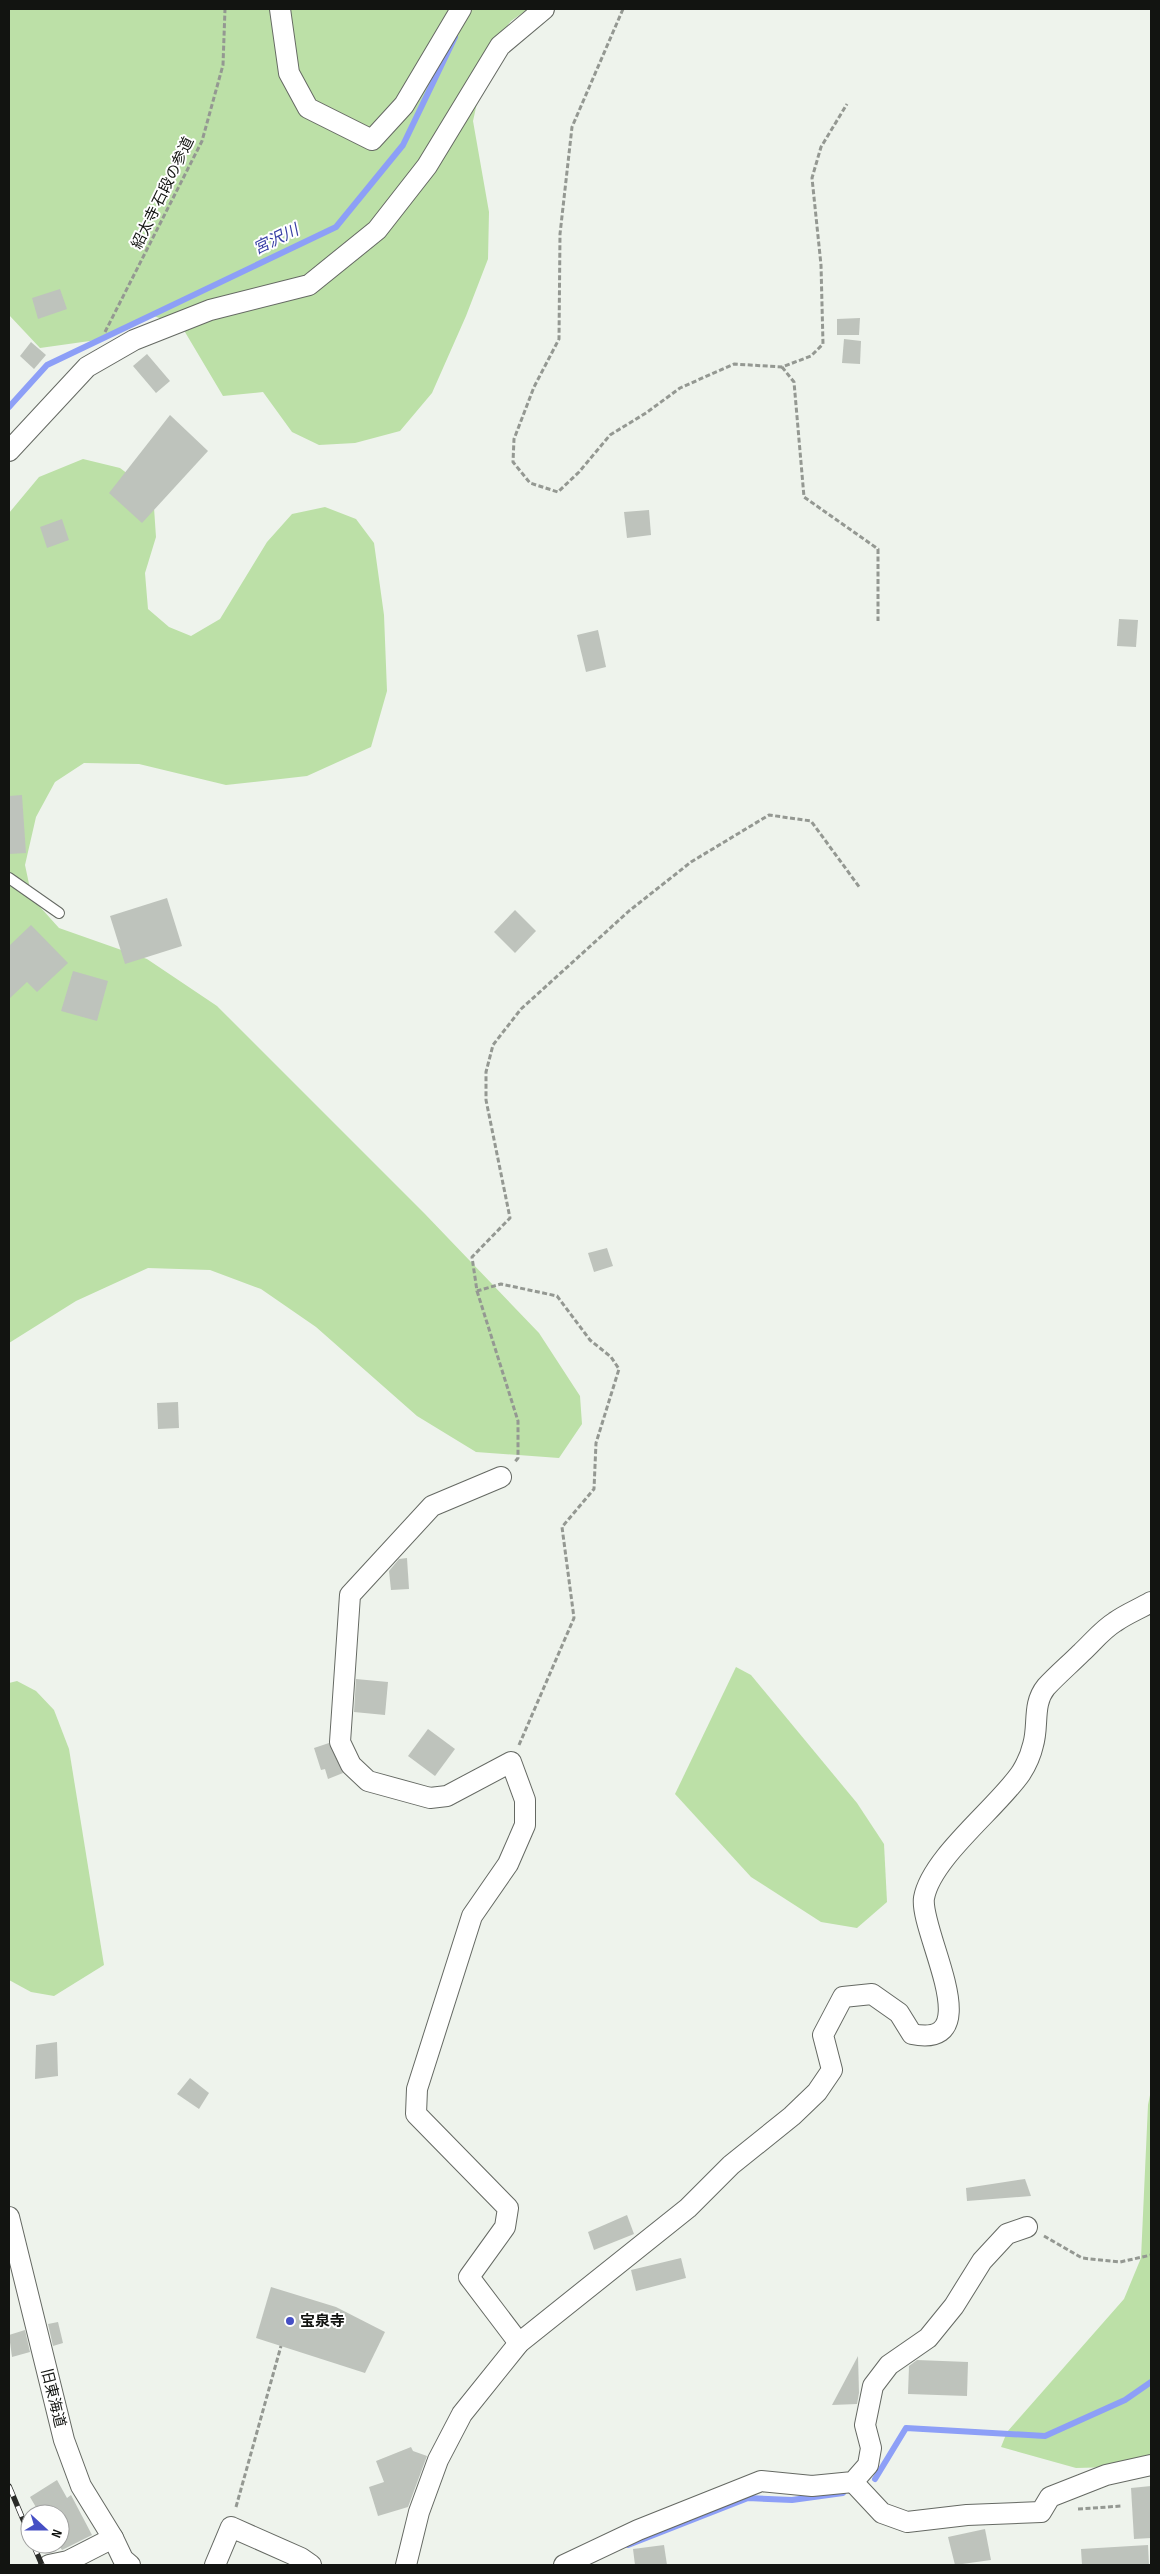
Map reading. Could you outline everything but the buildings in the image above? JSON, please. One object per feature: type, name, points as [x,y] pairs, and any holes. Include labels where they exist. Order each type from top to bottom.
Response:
[{"type":"street","points":[[280,9],[289,73],[308,108],[372,140],[404,105],[460,9]]},
{"type":"street","points":[[9,451],[87,368],[134,340],[210,310],[309,285],[377,230],[427,166],[500,46],[544,9]]},
{"type":"street","points":[[502,1477],[432,1506],[350,1595],[340,1742],[351,1765],[368,1781],[430,1798],[447,1796],[511,1762],[525,1800],[525,1825],[508,1864],[472,1916],[417,2089],[416,2114],[508,2208],[505,2227],[469,2277],[519,2343]]},
{"type":"street","points":[[406,2565],[419,2512],[438,2460],[462,2414],[519,2343],[688,2208],[731,2165],[792,2116],[818,2092],[832,2070],[823,2035],[843,1997],[872,1994],[899,2013],[912,2034],[929,2037],[941,2032],[949,2019],[950,2006],[942,1970],[924,1917],[924,1897],[932,1878],[951,1852],[986,1816],[1022,1772],[1034,1744],[1037,1705],[1045,1688],[1098,1635],[1115,1622],[1151,1602]]},
{"type":"street","name":"旧東海道","points":[[9,2217],[64,2440],[81,2486],[113,2538],[123,2559],[130,2565]]},
{"type":"street","points":[[564,2565],[594,2560],[638,2530],[761,2481],[812,2486],[853,2482],[868,2465],[871,2448],[865,2425],[872,2386],[889,2365],[928,2338],[954,2306],[982,2261],[1007,2234],[1027,2227]]},
{"type":"street","points":[[853,2482],[882,2513],[907,2522],[967,2515],[1041,2512],[1050,2497],[1106,2475],[1151,2465]]},
{"type":"street","points":[[215,2565],[230,2527],[301,2558],[311,2565]]},
{"type":"street","points":[[48,2565],[68,2561],[113,2538]]},
{"type":"lane","points":[[9,878],[58,913]]},
{"type":"path","name":"紹太寺 石段の参道","points":[[111,321],[202,141],[223,64],[225,9]]},
{"type":"path","points":[[623,9],[572,127],[560,234],[559,339],[534,387],[514,439],[514,462],[530,483],[558,492],[579,472],[610,435],[646,413],[680,388],[734,364],[782,367],[811,356],[823,344],[821,265],[812,178],[821,147],[847,104]]},
{"type":"path","points":[[782,367],[794,382],[804,497],[878,549],[878,621]]},
{"type":"path","points":[[502,1477],[518,1458],[518,1421],[477,1291],[472,1257],[510,1218],[486,1100],[486,1072],[493,1045],[521,1009],[636,905],[691,862],[769,815],[811,821],[860,888]]},
{"type":"path","points":[[477,1291],[501,1284],[557,1296],[590,1340],[610,1357],[618,1369],[596,1443],[594,1489],[562,1527],[574,1618],[511,1762]]},
{"type":"path","points":[[1027,2227],[1082,2258],[1120,2262],[1151,2256]]},
{"type":"path","points":[[230,2527],[281,2346]]},
{"type":"green space","points":[[9,9],[528,9],[511,21],[489,49],[473,121],[489,212],[488,259],[466,316],[432,393],[400,431],[355,443],[319,445],[292,432],[263,392],[223,396],[182,327],[149,314],[104,339],[40,348],[9,315]]},
{"type":"green space","points":[[83,459],[120,468],[153,493],[156,537],[145,573],[148,609],[169,627],[191,636],[220,619],[267,542],[292,514],[325,507],[356,519],[374,543],[384,615],[387,691],[371,747],[307,776],[226,785],[139,764],[84,763],[55,782],[36,817],[25,865],[32,898],[59,928],[147,959],[217,1006],[425,1214],[539,1333],[580,1396],[582,1424],[559,1458],[476,1452],[417,1416],[316,1327],[261,1289],[210,1270],[148,1268],[76,1301],[9,1343],[9,513],[39,477]]},
{"type":"green space","points":[[736,1667],[751,1675],[857,1803],[884,1844],[887,1902],[857,1928],[821,1922],[751,1877],[675,1794]]},
{"type":"green space","points":[[17,1681],[36,1691],[54,1710],[69,1749],[104,1965],[54,1996],[31,1992],[9,1980],[9,1683]]},
{"type":"green space","points":[[1151,2090],[1151,2466],[1076,2468],[1001,2447],[1007,2432],[1124,2299],[1141,2258],[1148,2105]]},
{"type":"waterway","name":"宮沢川","points":[[9,407],[47,365],[336,227],[403,145],[455,37]]},
{"type":"waterway","points":[[875,2479],[906,2428],[1045,2436],[1125,2400],[1151,2382]]},
{"type":"waterway","points":[[628,2545],[748,2498],[792,2500],[843,2493]]},
{"type":"railway","points":[[9,2486],[20,2512]]},
{"type":"railway","points":[[37,2554],[42,2565]]},
{"type":"place","name":"宝泉寺","points":[[290,2321]]}]
